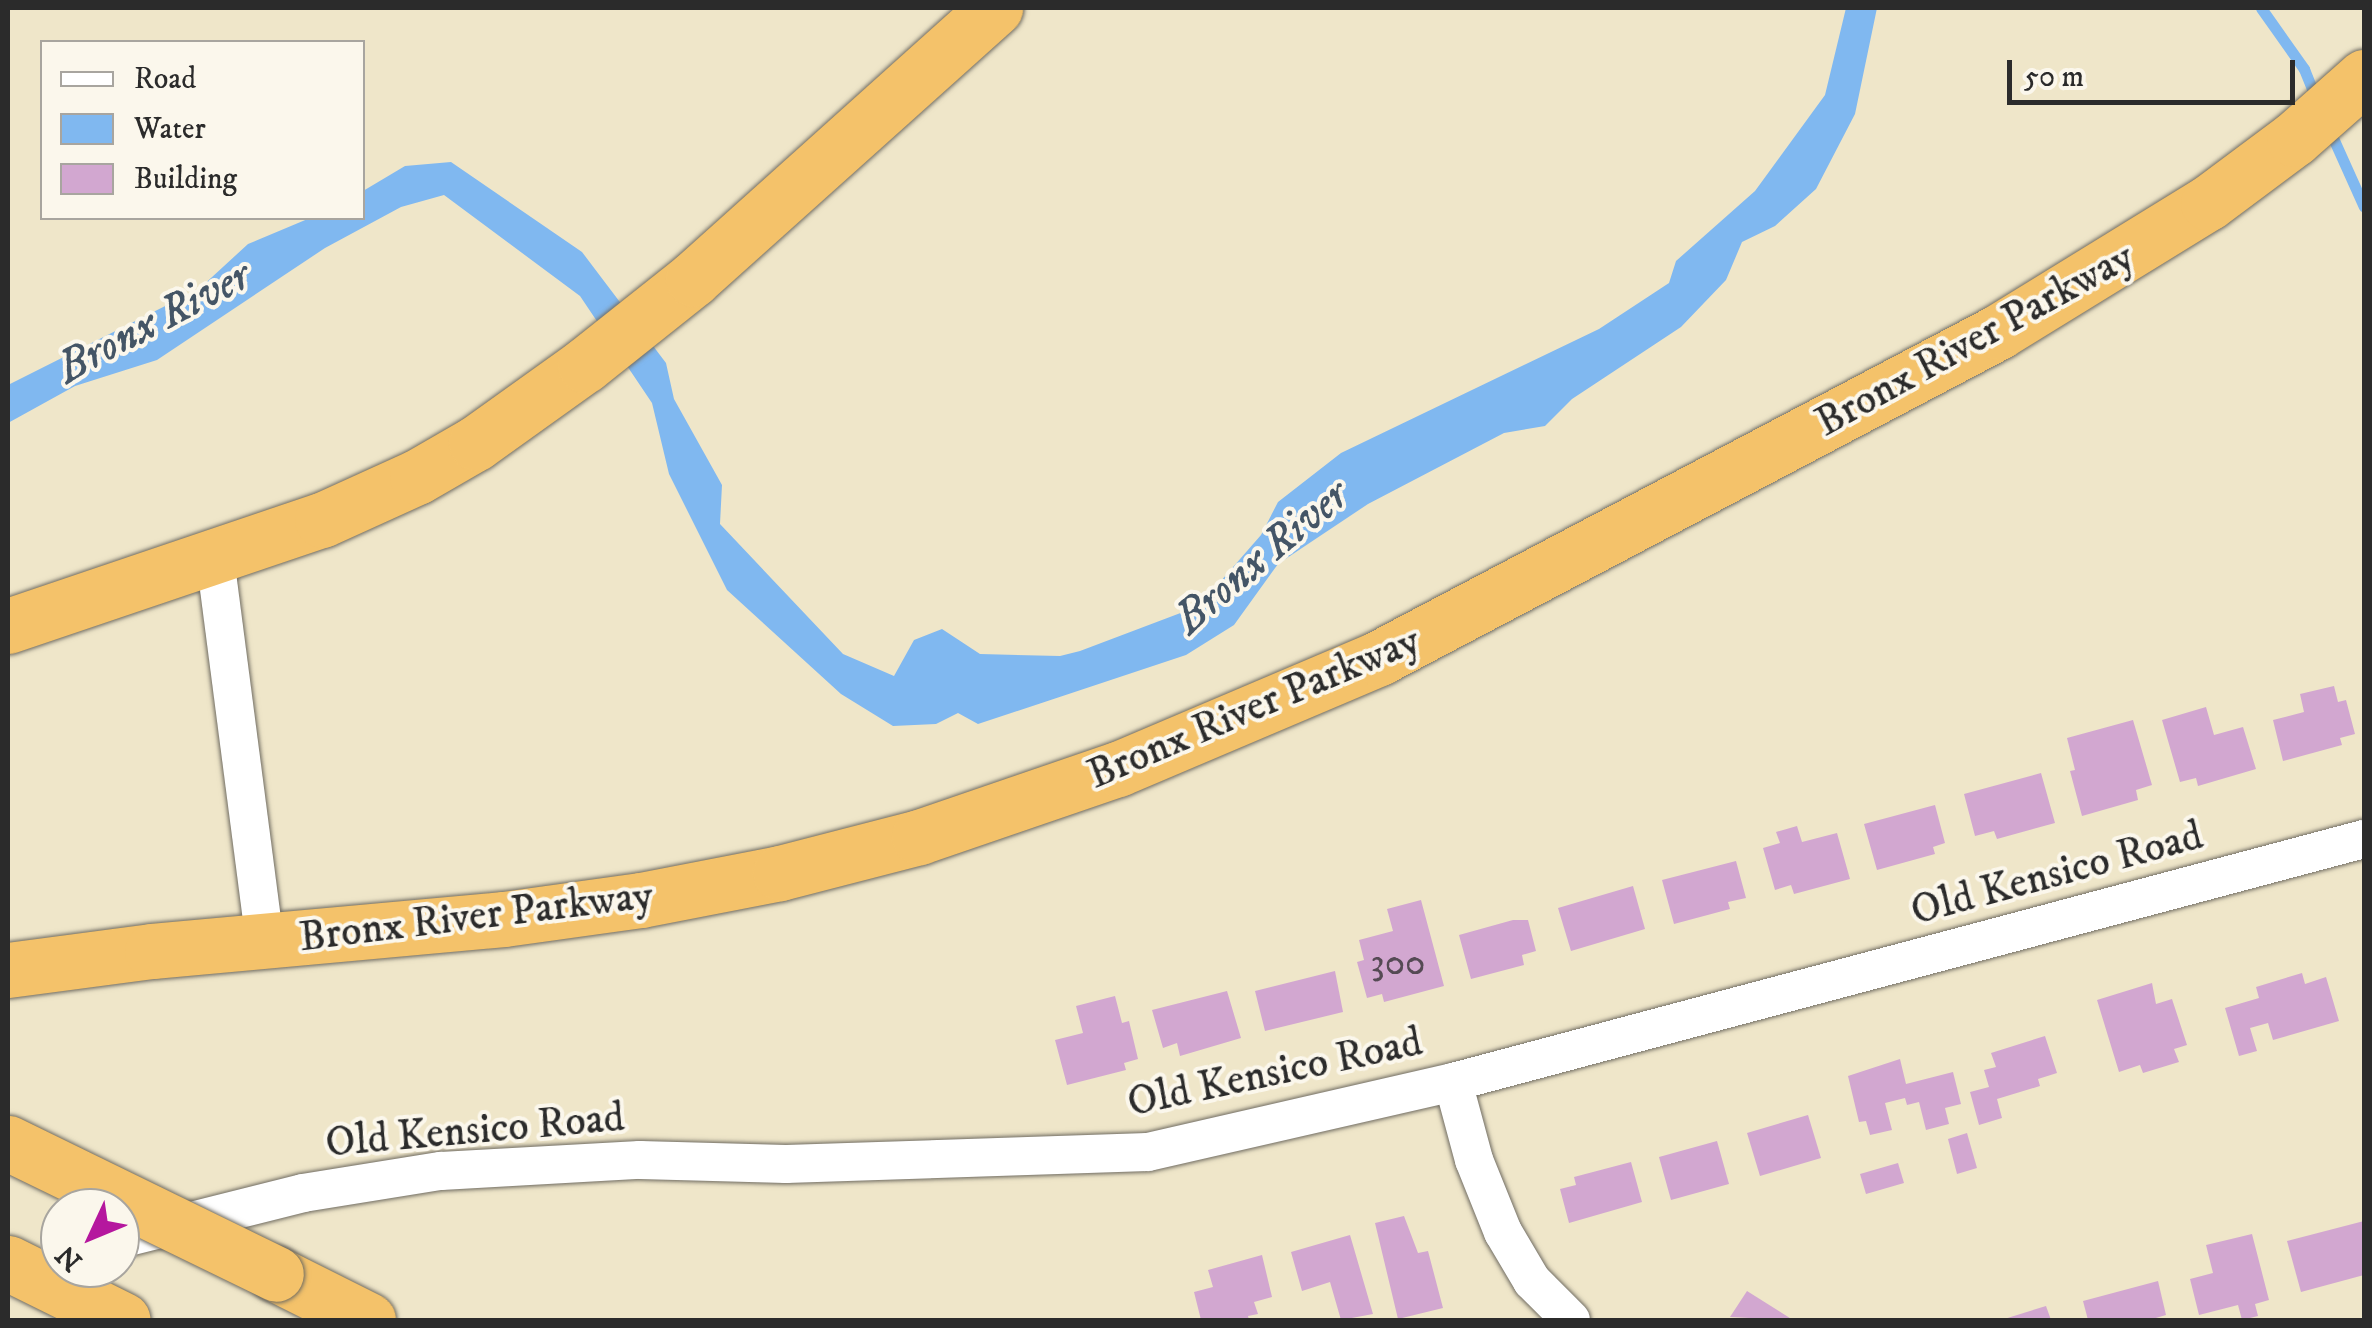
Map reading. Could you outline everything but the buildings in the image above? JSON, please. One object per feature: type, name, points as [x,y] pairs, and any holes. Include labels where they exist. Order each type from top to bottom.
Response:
[{"type":"highway","points":[[8,626],[322,520],[417,477],[535,403],[693,279],[995,8]]},
{"type":"highway","name":"Bronx River Parkway","points":[[8,970],[573,910],[780,873],[984,817],[1184,744],[1379,658],[1890,391],[2121,259],[2208,204],[2294,139],[2363,78]]},
{"type":"highway","points":[[8,1142],[368,1320]]},
{"type":"highway","points":[[8,1263],[123,1320]]},
{"type":"street","points":[[215,558],[265,941]]},
{"type":"street","name":"Old Kensico Road","points":[[140,1235],[303,1194],[440,1171],[640,1160],[786,1164],[1148,1152],[1453,1082],[2364,839]]},
{"type":"street","points":[[1453,1082],[1474,1160],[1503,1232],[1532,1280],[1570,1320]]},
{"type":"street","points":[[8,1282],[40,1270]]},
{"type":"water","name":"Bronx River","points":[[1846,8],[1877,8],[1855,114],[1816,189],[1775,226],[1742,242],[1726,280],[1681,327],[1572,399],[1545,426],[1504,433],[1368,504],[1278,564],[1234,625],[1186,655],[978,724],[958,713],[936,724],[893,726],[841,694],[727,590],[669,474],[652,403],[580,296],[444,195],[401,207],[325,248],[157,360],[75,386],[8,423],[8,385],[199,289],[248,244],[305,220],[365,220],[365,190],[405,166],[451,162],[582,252],[666,363],[674,399],[722,485],[720,524],[843,654],[894,676],[914,640],[942,629],[980,654],[1060,656],[1199,606],[1261,535],[1278,502],[1341,453],[1599,329],[1669,283],[1676,261],[1755,191],[1825,95]]},
{"type":"waterway","points":[[2261,8],[2304,69],[2316,98]]},
{"type":"waterway","points":[[2329,129],[2364,207]]}]
